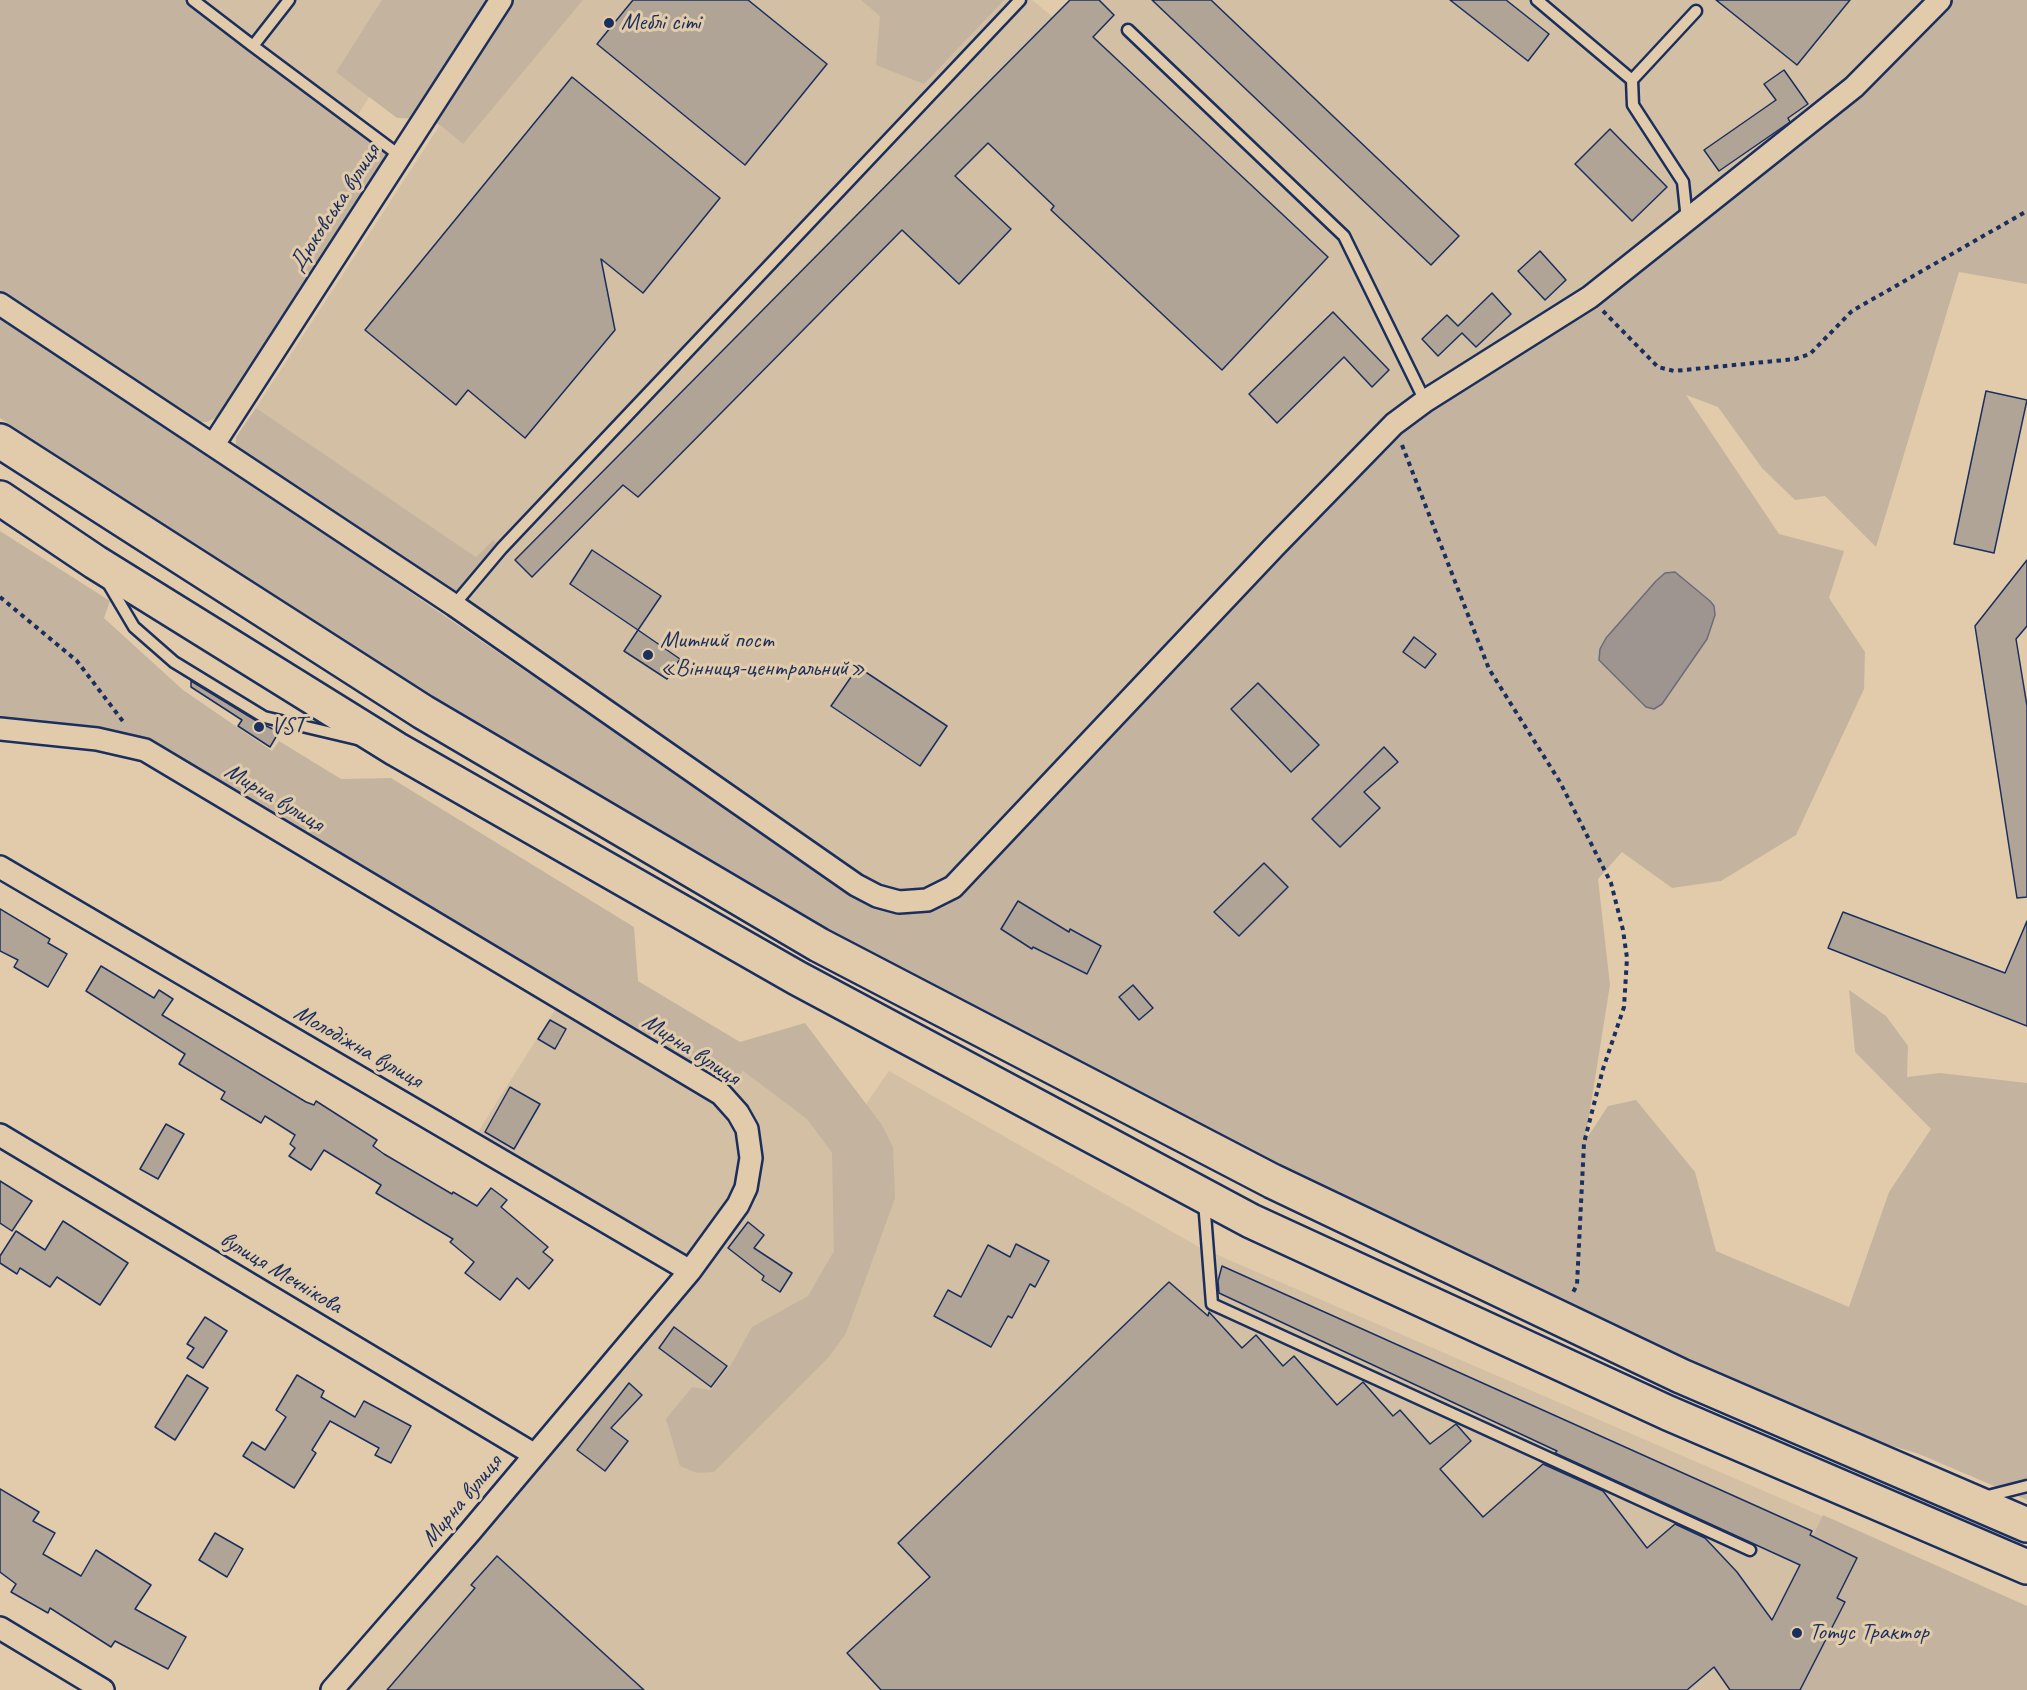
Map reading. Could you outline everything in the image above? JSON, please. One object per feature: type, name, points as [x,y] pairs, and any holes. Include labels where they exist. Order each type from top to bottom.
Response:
[{"type":"highway","points":[[0,441],[423,712],[819,945],[1272,1181],[1681,1376],[2027,1525]]},
{"type":"highway","points":[[0,498],[95,562],[396,748],[797,978],[1251,1221],[1668,1413],[2027,1567]]},
{"type":"street","name":"Дюковська вулиця","points":[[214,444],[501,0]]},
{"type":"street","points":[[0,304],[454,605],[856,885],[877,896],[899,902],[927,900],[953,887],[1275,546],[1394,424],[1425,401],[1590,297],[1688,221],[1854,87],[1940,0]]},
{"type":"street","name":"Мирна вулиця","points":[[0,729],[97,739],[146,750],[721,1094],[738,1113],[747,1129],[750,1143],[750,1174],[738,1205],[690,1271],[332,1690]]},
{"type":"street","name":"Молодіжна вулиця","points":[[0,867],[690,1271]]},
{"type":"street","name":"вулиця Мечнікова","points":[[0,1135],[535,1455]]},
{"type":"street","points":[[0,1628],[103,1690]]},
{"type":"lane","points":[[193,0],[399,155]]},
{"type":"lane","points":[[253,46],[290,0]]},
{"type":"lane","points":[[454,605],[502,548],[1020,0]]},
{"type":"lane","points":[[1537,0],[1632,80]]},
{"type":"lane","points":[[1688,221],[1683,182],[1633,105],[1632,80],[1696,11]]},
{"type":"lane","points":[[1128,30],[1344,236],[1425,401]]},
{"type":"lane","points":[[95,562],[135,627],[174,662],[264,717],[396,748]]},
{"type":"lane","points":[[1203,1195],[1212,1304],[1750,1550]]},
{"type":"lane","points":[[1969,1500],[2027,1486]]},
{"type":"path","points":[[1590,297],[1658,367],[1674,371],[1795,359],[1810,354],[1852,311],[2027,211]]},
{"type":"path","points":[[1394,424],[1489,669],[1560,782],[1611,883],[1623,930],[1627,958],[1624,1006],[1584,1143],[1577,1285],[1571,1295]]},
{"type":"path","points":[[0,597],[77,661],[146,750]]},
{"type":"shaded area","points":[[0,0],[193,0],[393,150],[222,415],[207,422],[190,422],[0,294]]},
{"type":"shaded area","points":[[192,0],[431,0],[354,121]]},
{"type":"shaded area","points":[[382,0],[583,0],[463,144],[440,125],[422,119],[397,118],[336,72]]},
{"type":"shaded area","points":[[583,0],[1032,0],[1053,17],[1070,0],[1940,0],[953,887],[899,902],[454,605],[493,540],[476,557],[256,408],[440,125],[463,144]]},
{"type":"shaded area","points":[[861,0],[1004,0],[924,84],[876,65],[880,16]]},
{"type":"shaded area","points":[[1940,0],[2027,0],[2027,284],[1959,272],[1876,547],[1825,496],[1795,500],[1762,468],[1718,407],[1686,395],[1779,534],[1844,551],[1829,598],[1865,652],[1864,689],[1796,835],[1721,881],[1672,888],[1622,852],[1598,879],[1610,985],[1585,1141],[1608,1106],[1636,1100],[1695,1172],[1716,1251],[1849,1307],[1889,1192],[1931,1129],[1855,1052],[1849,990],[1886,1016],[1908,1046],[1907,1077],[1940,1073],[2027,1083],[2027,1500],[1919,1454],[1863,1437],[1565,1305],[1278,1171],[826,933],[427,698],[162,527],[0,418],[0,315],[15,322],[838,885],[927,900],[1394,424],[1688,221]],"holes":[[[1665,573],[1714,606],[1715,615],[1707,639],[1662,704],[1654,709],[1646,707],[1599,660],[1606,638]]]},
{"type":"shaded area","points":[[256,408],[476,557],[493,540],[502,548],[454,605],[245,465],[236,447],[236,437]]},
{"type":"shaded area","points":[[0,531],[110,601],[104,618],[183,690],[272,751],[279,741],[341,779],[391,778],[634,927],[638,981],[740,1042],[805,1023],[882,1125],[893,1147],[895,1198],[846,1333],[829,1357],[714,1472],[697,1473],[680,1466],[666,1419],[692,1387],[710,1390],[731,1365],[752,1327],[808,1296],[834,1251],[832,1153],[807,1119],[743,1071],[721,1094],[145,750],[0,729]]},
{"type":"shaded area","points":[[1675,572],[1710,601],[1714,606],[1715,615],[1707,639],[1662,704],[1654,709],[1646,707],[1599,660],[1600,649],[1606,638],[1656,581],[1665,573]]},
{"type":"shaded area","points":[[562,999],[743,1071],[807,1119],[832,1153],[889,1071],[1199,1247],[1949,1571],[1941,1588],[2027,1630],[1992,1690],[332,1690],[689,1271],[471,1143]]},
{"type":"shaded area","points":[[1823,1515],[2027,1606],[2027,1690],[1729,1690],[1749,1666]]},
{"type":"building","points":[[633,0],[748,0],[827,64],[745,165],[597,44]]},
{"type":"building","points":[[1070,0],[1099,0],[1114,15],[1093,37],[1328,257],[1222,370],[1051,210],[1054,206],[988,143],[955,176],[1011,229],[959,284],[902,230],[638,497],[623,485],[532,577],[515,560]]},
{"type":"building","points":[[1152,0],[1211,0],[1459,236],[1431,265]]},
{"type":"building","points":[[1450,0],[1506,0],[1549,34],[1528,61]]},
{"type":"building","points":[[1716,0],[1850,0],[1797,65]]},
{"type":"building","points":[[1784,70],[1808,104],[1788,118],[1790,122],[1719,171],[1704,150],[1776,100],[1764,84]]},
{"type":"building","points":[[572,77],[720,198],[643,293],[601,259],[615,330],[525,438],[468,390],[456,405],[365,330]]},
{"type":"building","points":[[1610,129],[1667,187],[1632,221],[1575,164]]},
{"type":"building","points":[[1540,251],[1566,280],[1545,300],[1518,271]]},
{"type":"building","points":[[1492,293],[1511,314],[1476,347],[1462,333],[1438,356],[1422,339],[1447,315],[1458,326]]},
{"type":"building","points":[[1333,312],[1389,370],[1372,387],[1344,357],[1277,423],[1249,394]]},
{"type":"building","points":[[1986,391],[2027,400],[1994,553],[1954,544]]},
{"type":"building","points":[[592,550],[661,596],[638,630],[570,584]]},
{"type":"building","points":[[2027,560],[2027,626],[2016,639],[2027,706],[2027,897],[2017,898],[1975,626]]},
{"type":"building","points":[[638,630],[680,659],[667,679],[624,651]]},
{"type":"building","points":[[1414,637],[1436,654],[1425,668],[1403,652]]},
{"type":"building","points":[[858,667],[947,726],[920,766],[831,706]]},
{"type":"building","points":[[191,681],[279,732],[270,747],[238,726],[242,720],[191,687]]},
{"type":"building","points":[[1258,683],[1319,745],[1291,772],[1231,709]]},
{"type":"building","points":[[1384,747],[1398,762],[1364,792],[1380,808],[1340,847],[1312,819]]},
{"type":"building","points":[[1264,863],[1288,887],[1239,936],[1214,912]]},
{"type":"building","points":[[1018,901],[1069,932],[1070,929],[1101,946],[1087,974],[1033,947],[1032,949],[1001,929]]},
{"type":"building","points":[[0,909],[50,939],[48,943],[67,954],[48,987],[14,967],[18,960],[0,951]]},
{"type":"building","points":[[1843,912],[2005,973],[2027,921],[2027,1026],[1828,948]]},
{"type":"building","points":[[101,966],[154,998],[159,990],[173,999],[162,1015],[306,1102],[314,1105],[316,1101],[377,1140],[373,1146],[384,1154],[452,1194],[453,1192],[477,1206],[491,1188],[507,1200],[501,1207],[548,1247],[543,1252],[553,1260],[529,1289],[517,1278],[500,1300],[465,1273],[474,1262],[450,1242],[453,1239],[376,1193],[381,1185],[324,1150],[311,1170],[289,1156],[295,1148],[290,1144],[295,1135],[265,1116],[261,1123],[221,1099],[225,1092],[179,1064],[185,1054],[86,991]]},
{"type":"building","points":[[1133,985],[1153,1008],[1139,1020],[1119,997]]},
{"type":"building","points":[[550,1020],[566,1029],[555,1049],[538,1039]]},
{"type":"building","points":[[510,1087],[540,1104],[514,1149],[485,1132]]},
{"type":"building","points":[[166,1124],[184,1134],[158,1179],[140,1169]]},
{"type":"building","points":[[0,1181],[32,1201],[12,1231],[0,1223]]},
{"type":"building","points":[[63,1221],[128,1263],[100,1305],[57,1277],[50,1287],[20,1268],[17,1274],[0,1263],[0,1256],[16,1231],[45,1250]]},
{"type":"building","points":[[748,1222],[764,1235],[754,1248],[792,1273],[780,1292],[762,1280],[764,1276],[728,1248]]},
{"type":"building","points":[[1016,1244],[1049,1261],[1035,1287],[1030,1284],[1012,1318],[1008,1316],[991,1347],[934,1316],[948,1290],[961,1297],[988,1245],[1010,1257]]},
{"type":"building","points":[[1222,1266],[1812,1531],[1810,1535],[1857,1558],[1837,1598],[1845,1602],[1800,1690],[1730,1690],[1714,1667],[1687,1690],[881,1690],[847,1653],[930,1577],[898,1543],[1169,1282],[1208,1316],[1209,1312],[1242,1348],[1256,1335],[1283,1366],[1294,1356],[1337,1405],[1363,1382],[1393,1416],[1400,1410],[1430,1444],[1456,1424],[1471,1441],[1440,1469],[1483,1517],[1543,1464],[1603,1491],[1647,1548],[1675,1524],[1705,1538],[1737,1572],[1772,1620],[1800,1565],[1555,1453],[1557,1451],[1219,1293],[1218,1281]]},
{"type":"building","points":[[205,1317],[227,1331],[203,1368],[187,1358],[194,1348],[187,1344]]},
{"type":"building","points":[[674,1327],[727,1366],[711,1387],[659,1348]]},
{"type":"building","points":[[187,1375],[208,1388],[175,1440],[155,1427]]},
{"type":"building","points":[[297,1375],[324,1391],[321,1397],[355,1417],[364,1401],[411,1426],[391,1463],[375,1455],[379,1448],[330,1421],[312,1450],[316,1453],[294,1488],[243,1456],[252,1442],[265,1450],[286,1417],[276,1410]]},
{"type":"building","points":[[629,1383],[642,1395],[611,1428],[628,1441],[605,1471],[577,1450]]},
{"type":"building","points":[[0,1489],[39,1512],[33,1521],[55,1533],[43,1554],[81,1576],[96,1550],[151,1585],[135,1609],[186,1637],[168,1669],[115,1641],[111,1647],[50,1608],[48,1613],[11,1592],[16,1584],[0,1572]]},
{"type":"building","points":[[215,1533],[243,1549],[227,1577],[199,1560]]},
{"type":"building","points":[[497,1556],[644,1690],[387,1690],[475,1588],[471,1585]]},
{"type":"place","name":"Меблі сіті","points":[[609,23]]},
{"type":"place","name":"Митний пост «Вінниця-центральний»","points":[[648,655]]},
{"type":"place","name":"VST","points":[[259,727]]},
{"type":"place","name":"Тотус Трактор","points":[[1797,1633]]}]
